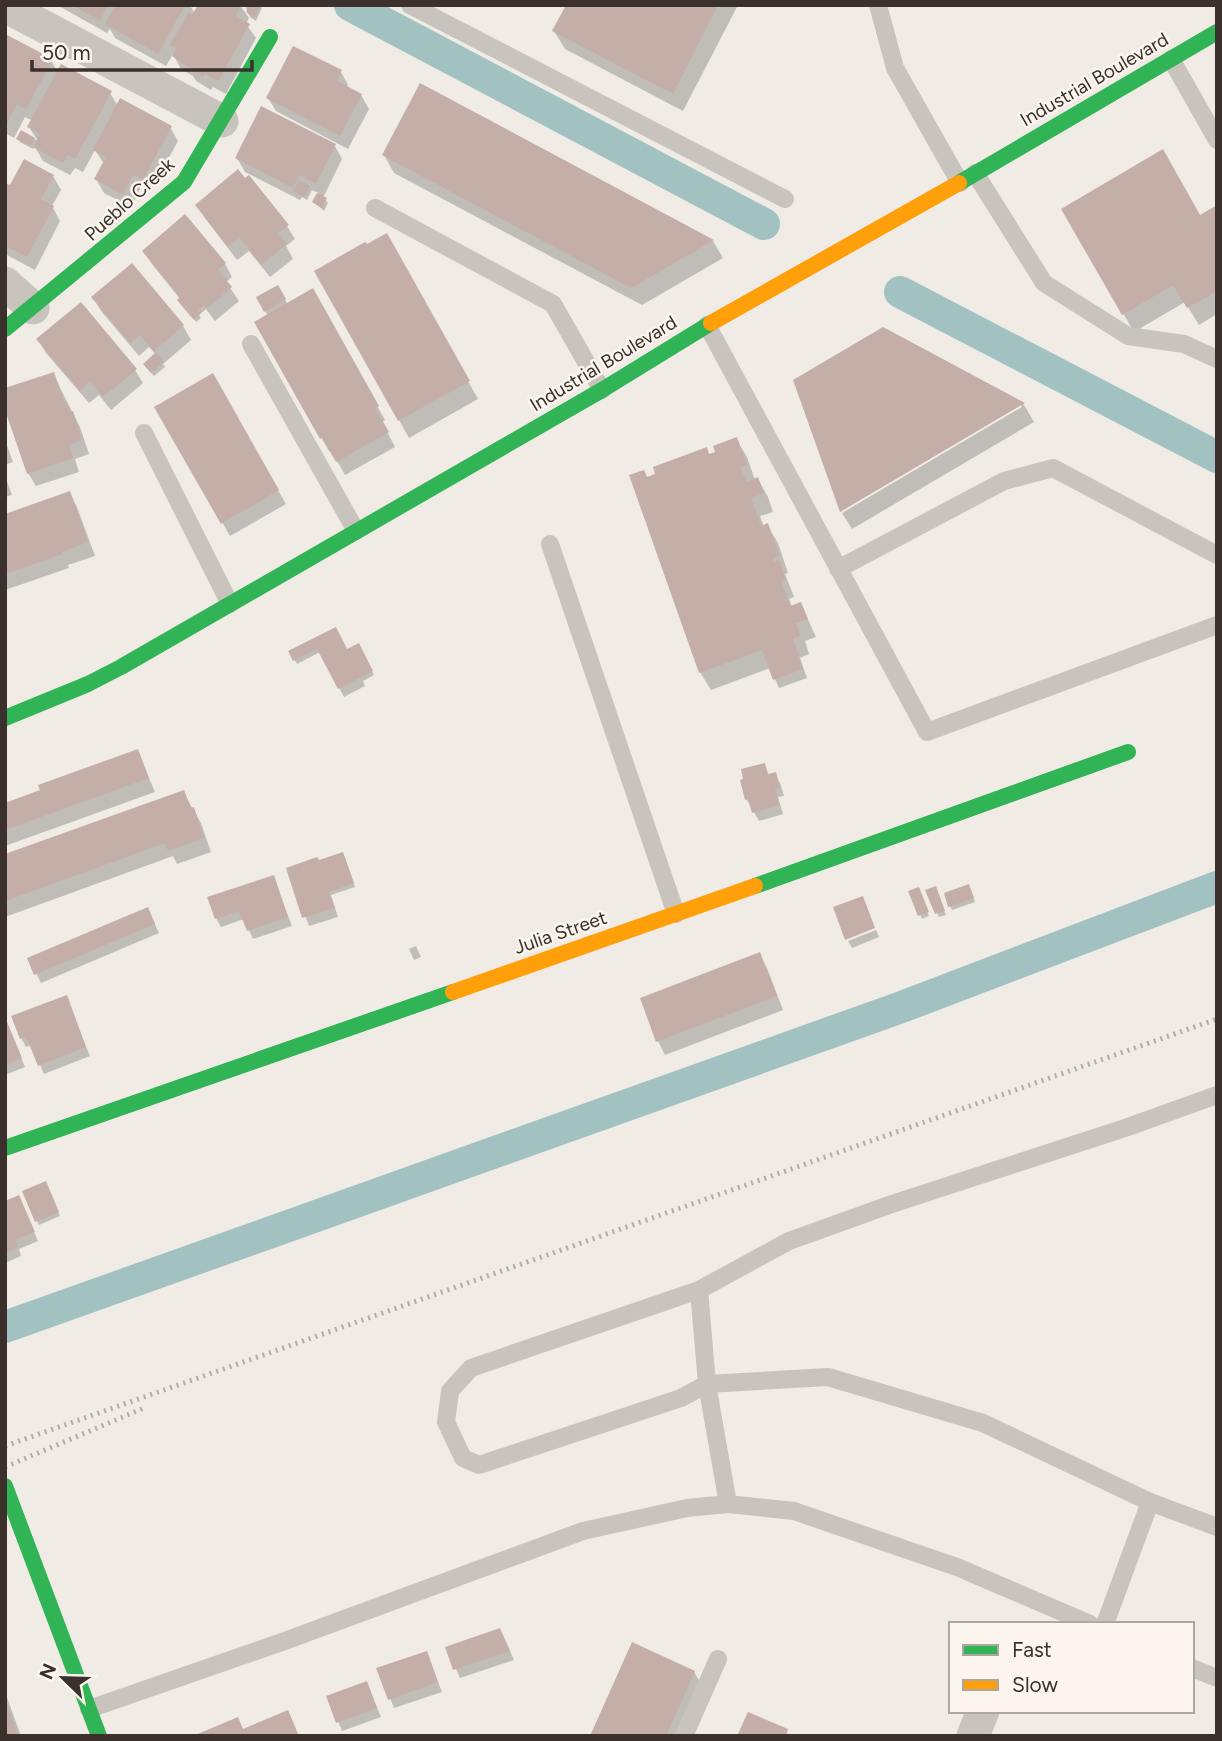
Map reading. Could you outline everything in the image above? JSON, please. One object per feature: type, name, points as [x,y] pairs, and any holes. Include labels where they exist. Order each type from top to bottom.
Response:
[{"type":"street","points":[[5,6],[222,121]]},
{"type":"street","name":"Industrial Boulevard","points":[[5,718],[88,684],[230,604],[602,390],[707,326],[859,242],[1217,32]]},
{"type":"street","name":"Pueblo Creek","points":[[5,329],[184,182],[270,37]]},
{"type":"street","points":[[5,284],[33,308]]},
{"type":"street","name":"Julia Street","points":[[5,1147],[676,914],[1128,752]]},
{"type":"street","points":[[5,1486],[99,1736]]},
{"type":"street","points":[[973,1736],[982,1713]]},
{"type":"lane","points":[[410,5],[785,199]]},
{"type":"lane","points":[[878,5],[895,68],[968,178],[1044,283],[1128,336],[1184,344],[1217,359]]},
{"type":"lane","points":[[1171,59],[1217,140]]},
{"type":"lane","points":[[375,208],[553,304],[602,390]]},
{"type":"lane","points":[[707,326],[927,732],[1217,625]]},
{"type":"lane","points":[[251,344],[356,531]]},
{"type":"lane","points":[[144,433],[230,604]]},
{"type":"lane","points":[[838,569],[1004,481],[1053,468],[1217,555]]},
{"type":"lane","points":[[550,544],[676,914]]},
{"type":"lane","points":[[1217,1095],[789,1241],[699,1290],[471,1368],[450,1391],[446,1422],[463,1458],[479,1465],[681,1398],[707,1384],[828,1377],[983,1423],[1150,1502],[1217,1527]]},
{"type":"lane","points":[[699,1290],[707,1384],[728,1504]]},
{"type":"lane","points":[[1106,1622],[1150,1502]]},
{"type":"lane","points":[[89,1709],[282,1642],[583,1531],[687,1508],[728,1504],[794,1511],[957,1567],[1085,1622]]},
{"type":"lane","points":[[684,1736],[718,1660]]},
{"type":"lane","points":[[1194,1669],[1217,1678]]},
{"type":"building","points":[[72,5],[108,5],[100,21]]},
{"type":"building","points":[[116,5],[185,5],[158,54],[105,24]]},
{"type":"building","points":[[198,5],[241,5],[236,16],[250,24],[218,81],[205,74],[203,77],[172,56],[176,48],[170,45],[189,12],[192,15]]},
{"type":"building","points":[[246,5],[261,5],[254,18],[247,13]]},
{"type":"building","points":[[566,5],[718,5],[673,94],[552,31]]},
{"type":"building","points":[[5,34],[53,59],[26,109],[17,104],[5,127]]},
{"type":"building","points":[[293,46],[342,70],[337,81],[362,94],[340,136],[266,98]]},
{"type":"building","points":[[61,64],[112,91],[75,159],[67,155],[63,163],[33,147],[40,134],[27,127]]},
{"type":"building","points":[[420,83],[714,240],[631,288],[382,155]]},
{"type":"building","points":[[120,98],[172,126],[143,180],[133,175],[123,195],[94,179],[106,157],[93,150]]},
{"type":"building","points":[[261,106],[336,144],[316,184],[299,175],[293,188],[235,158]]},
{"type":"building","points":[[21,130],[35,138],[31,146],[16,139]]},
{"type":"building","points":[[1163,149],[1200,215],[1217,205],[1217,291],[1187,308],[1173,285],[1122,315],[1061,209]]},
{"type":"building","points":[[24,159],[54,175],[41,199],[54,206],[27,257],[5,246],[5,183],[10,185]]},
{"type":"building","points":[[238,169],[245,178],[249,175],[289,225],[278,233],[287,244],[261,265],[240,238],[228,247],[195,205]]},
{"type":"building","points":[[299,180],[310,186],[305,197],[293,191]]},
{"type":"building","points":[[317,193],[327,198],[322,208],[312,202]]},
{"type":"building","points":[[185,214],[226,263],[218,270],[232,287],[207,309],[204,305],[198,310],[201,313],[193,319],[177,300],[180,297],[142,251]]},
{"type":"building","points":[[387,233],[470,381],[398,421],[314,271],[365,242],[367,244]]},
{"type":"building","points":[[132,263],[184,325],[154,351],[140,335],[130,343],[91,297]]},
{"type":"building","points":[[278,285],[286,299],[264,312],[256,297]]},
{"type":"building","points":[[313,288],[379,406],[375,408],[389,432],[336,462],[322,438],[320,439],[254,322]]},
{"type":"building","points":[[81,302],[137,369],[103,397],[90,382],[80,391],[36,339]]},
{"type":"building","points":[[883,327],[1025,403],[840,512],[793,380]]},
{"type":"building","points":[[156,352],[164,362],[151,373],[143,364]]},
{"type":"building","points":[[54,372],[64,401],[70,412],[73,411],[82,440],[69,445],[73,458],[27,474],[5,410],[5,388]]},
{"type":"building","points":[[213,373],[279,490],[221,524],[154,407]]},
{"type":"building","points":[[737,437],[747,465],[741,467],[746,482],[758,477],[764,493],[751,498],[761,526],[768,523],[779,555],[773,558],[774,562],[779,560],[786,579],[781,581],[790,606],[801,602],[808,619],[796,623],[800,636],[793,639],[803,669],[773,680],[762,650],[699,673],[629,475],[644,470],[647,477],[655,474],[653,467],[707,447],[709,454],[715,452],[713,446]]},
{"type":"building","points":[[70,491],[88,542],[62,552],[63,554],[5,574],[5,514]]},
{"type":"building","points":[[336,627],[347,649],[359,643],[373,671],[338,689],[317,649],[293,661],[288,651]]},
{"type":"building","points":[[138,749],[149,778],[5,830],[5,803],[40,790],[38,785]]},
{"type":"building","points":[[765,763],[768,774],[776,772],[780,788],[775,789],[779,805],[752,813],[748,799],[745,800],[740,780],[743,779],[741,769]]},
{"type":"building","points":[[184,790],[191,808],[194,807],[204,838],[168,851],[165,843],[5,901],[5,854]]},
{"type":"building","points":[[343,852],[354,883],[329,892],[335,908],[302,918],[286,868],[317,857],[319,860]]},
{"type":"building","points":[[274,875],[288,917],[247,931],[239,911],[215,919],[207,897]]},
{"type":"building","points":[[969,884],[974,898],[948,907],[944,893]]},
{"type":"building","points":[[936,886],[945,911],[935,914],[925,890]]},
{"type":"building","points":[[919,887],[929,912],[918,916],[908,891]]},
{"type":"building","points":[[863,896],[875,928],[845,940],[833,907]]},
{"type":"building","points":[[148,907],[155,924],[34,975],[27,958]]},
{"type":"building","points":[[760,952],[777,996],[656,1042],[640,998]]},
{"type":"building","points":[[67,995],[86,1047],[38,1066],[26,1036],[20,1039],[11,1016]]},
{"type":"building","points":[[5,1017],[22,1058],[5,1065]]},
{"type":"building","points":[[46,1181],[59,1212],[35,1222],[22,1191]]},
{"type":"building","points":[[19,1195],[35,1232],[15,1240],[18,1247],[5,1253],[5,1201]]},
{"type":"building","points":[[500,1628],[510,1651],[453,1670],[445,1647]]},
{"type":"building","points":[[632,1642],[695,1671],[666,1736],[590,1736]]},
{"type":"building","points":[[427,1651],[438,1682],[388,1700],[376,1668]]},
{"type":"building","points":[[367,1681],[377,1708],[336,1723],[326,1696]]},
{"type":"building","points":[[6,1700],[18,1736],[5,1736]]},
{"type":"building","points":[[288,1710],[299,1736],[193,1736],[238,1717],[243,1729]]},
{"type":"building","points":[[748,1712],[788,1729],[786,1736],[737,1736]]},
{"type":"waterway","points":[[350,5],[764,224]]},
{"type":"waterway","points":[[900,292],[1217,457]]},
{"type":"waterway","points":[[5,1327],[899,1008],[1217,887]]},
{"type":"railway","points":[[5,1446],[1217,1019]]},
{"type":"railway","points":[[5,1467],[144,1408]]},
{"type":"traffic: fast","points":[[959,183],[1217,32]]},
{"type":"traffic: fast","points":[[5,329],[184,182],[270,37]]},
{"type":"traffic: fast","points":[[5,718],[88,684],[121,667],[602,390],[711,323]]},
{"type":"traffic: fast","points":[[755,886],[1128,752]]},
{"type":"traffic: fast","points":[[5,1148],[453,992]]},
{"type":"traffic: fast","points":[[5,1486],[99,1736]]},
{"type":"traffic: slow","points":[[711,323],[959,183]]},
{"type":"traffic: slow","points":[[453,992],[755,886]]}]
